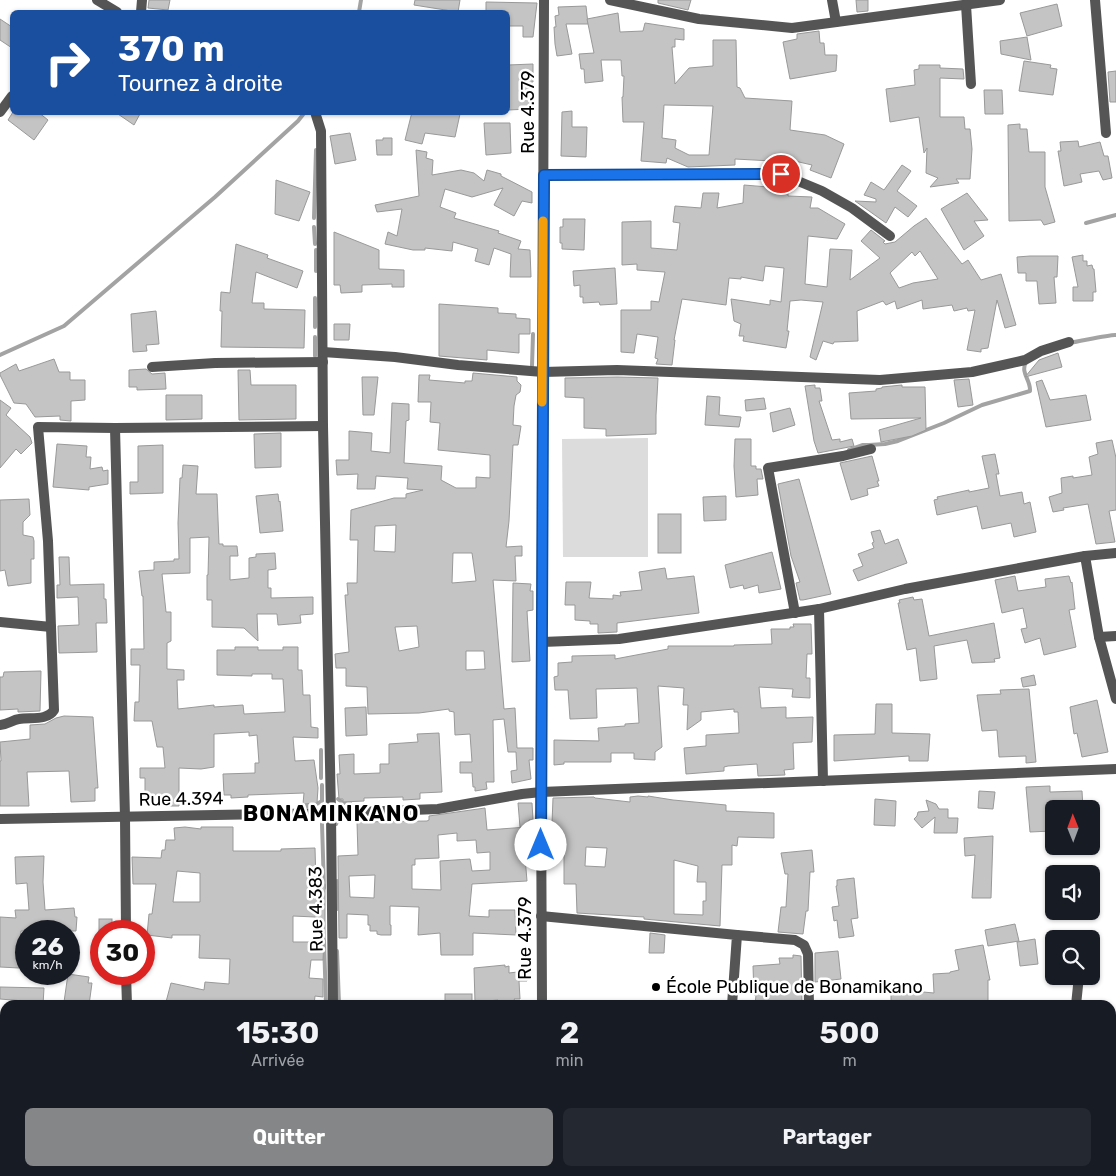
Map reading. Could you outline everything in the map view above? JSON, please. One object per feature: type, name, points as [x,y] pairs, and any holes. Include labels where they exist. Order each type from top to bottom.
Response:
[{"type":"street","points":[[97,0],[114,10]]},
{"type":"street","name":"Rue 4.379","points":[[542,1000],[544,0]]},
{"type":"street","points":[[610,0],[699,19],[792,28],[1000,0]]},
{"type":"street","points":[[832,0],[836,22]]},
{"type":"street","points":[[1095,0],[1106,133]]},
{"type":"street","points":[[966,5],[971,84]]},
{"type":"street","points":[[0,112],[10,99]]},
{"type":"street","name":"Rue 4.383","points":[[316,115],[321,131],[323,426],[333,1000]]},
{"type":"street","points":[[544,175],[781,174],[822,191],[852,208],[890,236]]},
{"type":"street","points":[[152,367],[323,357],[395,357],[458,366],[542,372],[616,370],[880,380],[972,372],[1025,360],[1042,351],[1069,342]]},
{"type":"street","points":[[0,724],[8,724],[17,719],[45,716],[51,714],[54,710],[48,541],[38,427],[323,426]]},
{"type":"street","points":[[115,428],[126,920]]},
{"type":"street","points":[[796,613],[768,468],[871,450]]},
{"type":"street","points":[[542,642],[619,638],[796,613],[906,589],[1085,556],[1116,553]]},
{"type":"street","points":[[1085,556],[1099,637],[1116,699]]},
{"type":"street","points":[[819,609],[823,781]]},
{"type":"street","points":[[0,622],[51,627]]},
{"type":"street","points":[[1099,637],[1116,636]]},
{"type":"street","name":"Rue 4.394","points":[[0,819],[331,813],[438,809],[541,792],[1116,769]]},
{"type":"street","points":[[541,916],[795,940],[804,945],[808,954],[809,1000]]},
{"type":"street","points":[[732,1000],[737,935]]},
{"type":"street","points":[[126,985],[127,1000]]},
{"type":"street","points":[[1077,1000],[1079,985]]},
{"type":"shaded area","points":[[648,438],[648,557],[563,557],[562,439]]},
{"type":"building","points":[[149,0],[170,0],[168,10],[148,8]]},
{"type":"building","points":[[415,0],[460,0],[458,10],[414,5]]},
{"type":"building","points":[[658,0],[691,0],[688,10],[658,3]]},
{"type":"building","points":[[856,0],[868,0],[868,11],[857,12]]},
{"type":"building","points":[[486,2],[537,3],[533,37],[523,37],[523,26],[510,26],[510,10],[486,10]]},
{"type":"building","points":[[1057,4],[1062,26],[1027,36],[1020,13]]},
{"type":"building","points":[[586,6],[588,24],[566,24],[572,54],[557,56],[554,27],[556,27],[555,16],[559,15],[558,7]]},
{"type":"building","points":[[618,13],[620,32],[643,31],[645,23],[684,29],[684,40],[675,39],[675,47],[672,47],[675,84],[689,68],[713,66],[713,40],[736,40],[737,87],[740,88],[745,98],[792,101],[790,130],[825,135],[844,144],[831,178],[810,170],[812,165],[786,159],[786,168],[773,167],[772,161],[735,159],[735,165],[688,167],[667,158],[666,163],[641,161],[644,122],[623,122],[622,97],[624,76],[622,76],[621,60],[601,60],[603,81],[585,83],[584,69],[581,69],[579,54],[594,53],[587,19]],"holes":[[[664,105],[713,106],[709,155],[689,155],[675,148],[676,140],[662,138]]]},
{"type":"building","points":[[0,19],[10,26],[10,47],[0,40]]},
{"type":"building","points":[[819,31],[820,43],[824,43],[825,55],[837,55],[836,71],[790,79],[783,42],[797,39],[797,34]]},
{"type":"building","points":[[1027,37],[1031,60],[1001,54],[1000,41]]},
{"type":"building","points":[[1024,61],[1051,65],[1050,68],[1057,69],[1053,95],[1019,91]]},
{"type":"building","points":[[533,64],[533,82],[531,82],[529,109],[510,110],[510,65]]},
{"type":"building","points":[[919,65],[940,65],[940,68],[963,69],[964,79],[940,78],[940,117],[964,117],[965,129],[970,129],[972,149],[970,179],[956,179],[959,183],[930,187],[938,178],[926,173],[927,148],[924,153],[919,117],[890,122],[886,89],[915,85],[914,70],[919,69]]},
{"type":"building","points":[[1116,71],[1116,102],[1110,102],[1108,72]]},
{"type":"building","points":[[984,90],[1002,90],[1003,114],[985,114]]},
{"type":"building","points":[[572,111],[572,127],[587,127],[586,157],[561,156],[562,112]]},
{"type":"building","points":[[11,115],[42,115],[48,120],[34,140],[8,120]]},
{"type":"building","points":[[119,115],[139,115],[134,125]]},
{"type":"building","points":[[411,115],[460,115],[455,137],[425,133],[422,144],[405,140]]},
{"type":"building","points":[[484,123],[510,123],[511,153],[486,155]]},
{"type":"building","points":[[1020,124],[1020,129],[1027,129],[1029,152],[1045,152],[1045,187],[1055,222],[1044,225],[1041,220],[1009,221],[1008,125]]},
{"type":"building","points":[[350,133],[356,160],[335,164],[330,136]]},
{"type":"building","points":[[383,138],[392,138],[392,155],[377,155],[376,140],[383,140]]},
{"type":"building","points":[[1078,141],[1079,147],[1100,142],[1104,156],[1108,156],[1112,178],[1103,180],[1099,171],[1080,174],[1082,182],[1064,186],[1058,151],[1061,151],[1060,142]]},
{"type":"building","points":[[416,150],[427,152],[426,158],[433,160],[432,175],[461,170],[474,173],[484,181],[487,170],[501,174],[501,176],[532,192],[532,203],[522,201],[514,216],[494,205],[503,188],[472,197],[445,189],[440,207],[456,213],[454,218],[499,231],[498,233],[521,241],[518,249],[530,250],[531,277],[510,277],[511,254],[494,248],[489,265],[475,261],[478,249],[453,242],[452,251],[425,248],[425,250],[413,250],[385,244],[388,232],[397,236],[402,209],[377,212],[375,205],[419,196]]},
{"type":"building","points":[[902,165],[911,171],[897,191],[917,206],[908,217],[895,207],[886,223],[855,201],[876,202],[876,199],[864,195],[871,182],[884,190]]},
{"type":"building","points":[[276,180],[310,192],[299,221],[275,214]]},
{"type":"building","points":[[744,185],[768,187],[788,192],[788,196],[812,197],[810,208],[818,208],[845,224],[837,239],[808,236],[805,284],[827,287],[830,249],[852,250],[850,280],[880,258],[861,241],[871,230],[885,241],[883,242],[885,244],[895,242],[926,218],[962,264],[968,260],[981,280],[1001,274],[1016,325],[1005,328],[997,300],[988,348],[981,349],[981,352],[967,350],[975,310],[968,311],[967,308],[954,311],[952,305],[923,309],[922,300],[897,309],[895,301],[886,305],[883,301],[857,311],[858,341],[834,342],[833,344],[823,341],[816,360],[810,357],[823,302],[790,301],[787,331],[789,331],[786,348],[743,341],[744,336],[739,336],[741,324],[734,321],[731,299],[770,305],[770,300],[781,302],[784,268],[765,266],[763,281],[741,277],[741,279],[729,278],[726,305],[682,299],[674,340],[672,365],[656,364],[658,359],[655,358],[658,337],[637,334],[634,353],[621,352],[621,310],[651,310],[651,301],[659,302],[665,272],[637,270],[637,264],[622,265],[622,222],[651,221],[651,248],[677,250],[680,223],[673,222],[675,206],[701,208],[703,193],[719,193],[717,208],[743,203]],"holes":[[[920,251],[938,279],[913,283],[899,288],[890,273],[912,252],[915,256]]]},
{"type":"building","points":[[967,193],[988,220],[974,221],[984,236],[964,250],[941,209]]},
{"type":"building","points":[[563,219],[585,219],[584,250],[562,249],[560,227],[563,227]]},
{"type":"building","points":[[334,232],[379,250],[379,269],[404,270],[404,287],[392,287],[392,284],[362,285],[362,292],[341,293],[340,285],[334,285]]},
{"type":"building","points":[[236,244],[268,255],[267,258],[303,271],[297,288],[256,272],[252,303],[264,303],[264,309],[305,310],[304,348],[221,347],[221,292],[230,293]]},
{"type":"building","points":[[1083,255],[1083,261],[1087,261],[1087,266],[1092,265],[1094,269],[1096,292],[1093,292],[1093,301],[1073,301],[1073,287],[1078,287],[1072,257]]},
{"type":"building","points":[[1058,256],[1057,277],[1054,277],[1056,303],[1039,304],[1037,281],[1026,281],[1026,273],[1018,273],[1017,257]]},
{"type":"building","points":[[615,268],[617,304],[583,303],[583,297],[580,297],[580,285],[574,286],[573,271]]},
{"type":"building","points":[[439,304],[498,308],[498,313],[516,314],[516,318],[530,319],[530,334],[519,334],[519,353],[487,350],[487,360],[439,356]]},
{"type":"building","points":[[156,311],[159,344],[146,345],[147,351],[133,352],[131,314]]},
{"type":"building","points":[[334,324],[350,324],[349,340],[334,340]]},
{"type":"building","points":[[1058,353],[1062,367],[1025,377],[1039,360]]},
{"type":"building","points":[[54,359],[59,372],[70,372],[70,380],[85,380],[85,400],[71,401],[71,421],[60,420],[60,416],[35,417],[26,404],[14,403],[0,375],[0,373],[16,364],[19,371]]},
{"type":"building","points":[[146,369],[152,374],[165,373],[166,389],[137,390],[137,387],[129,387],[129,370]]},
{"type":"building","points":[[238,370],[250,370],[251,385],[296,385],[296,419],[239,420]]},
{"type":"building","points":[[473,373],[517,377],[517,381],[521,385],[520,392],[516,395],[514,406],[513,425],[521,426],[518,445],[513,445],[506,547],[522,546],[522,556],[515,556],[516,581],[493,580],[504,709],[515,708],[517,748],[533,748],[533,760],[529,760],[531,779],[512,783],[511,771],[517,770],[516,752],[508,752],[504,719],[493,720],[494,782],[486,782],[487,789],[475,791],[472,773],[460,773],[460,762],[472,762],[470,734],[455,735],[454,712],[449,711],[449,709],[419,713],[368,714],[367,687],[346,686],[346,668],[336,668],[335,654],[349,652],[345,595],[348,595],[347,583],[357,583],[358,540],[350,540],[351,510],[394,498],[406,498],[406,494],[423,490],[407,489],[408,478],[376,476],[375,489],[357,489],[358,474],[337,475],[336,460],[349,460],[349,431],[372,433],[371,451],[390,453],[392,403],[409,404],[409,420],[406,421],[404,463],[442,466],[441,480],[456,488],[476,488],[476,477],[490,478],[490,455],[438,450],[440,423],[430,422],[431,402],[418,402],[419,375],[430,375],[429,380],[465,383],[465,381],[472,381]],"holes":[[[396,525],[395,552],[374,551],[375,526]],[[453,553],[472,553],[476,581],[452,583]],[[417,626],[419,647],[399,651],[395,627]],[[466,651],[484,651],[485,669],[466,670]]]},
{"type":"building","points":[[362,377],[378,377],[374,415],[363,415]]},
{"type":"building","points":[[565,378],[658,378],[656,434],[606,436],[606,429],[584,428],[584,398],[565,397]]},
{"type":"building","points":[[969,379],[973,405],[958,407],[954,380]]},
{"type":"building","points":[[1042,380],[1050,400],[1086,395],[1091,420],[1046,427],[1036,382]]},
{"type":"building","points":[[815,385],[815,388],[820,388],[822,401],[819,401],[832,440],[840,439],[840,442],[852,439],[854,446],[818,453],[814,441],[805,386]]},
{"type":"building","points":[[902,385],[902,387],[925,387],[926,430],[912,436],[881,442],[879,430],[921,418],[851,419],[849,393],[876,391],[876,389],[882,387]]},
{"type":"building","points":[[166,395],[202,395],[202,419],[166,420]]},
{"type":"building","points":[[707,396],[720,397],[719,415],[741,417],[739,427],[705,425]]},
{"type":"building","points":[[764,398],[766,409],[746,411],[745,400]]},
{"type":"building","points":[[0,400],[11,408],[6,415],[30,437],[32,443],[21,454],[16,449],[0,468]]},
{"type":"building","points":[[790,408],[795,425],[773,432],[770,413]]},
{"type":"building","points":[[281,433],[281,467],[255,468],[254,434]]},
{"type":"building","points":[[735,439],[751,439],[751,466],[761,469],[763,479],[757,479],[758,495],[736,497]]},
{"type":"building","points":[[1112,440],[1116,458],[1116,510],[1109,511],[1115,542],[1096,544],[1088,504],[1063,508],[1064,510],[1053,512],[1049,497],[1062,493],[1061,478],[1092,475],[1089,457],[1098,454],[1096,443]]},
{"type":"building","points":[[57,444],[87,446],[86,457],[91,457],[90,469],[102,467],[103,471],[108,470],[108,484],[89,487],[89,490],[53,487]]},
{"type":"building","points":[[163,445],[163,493],[130,494],[130,482],[138,482],[138,446]]},
{"type":"building","points":[[995,454],[999,474],[996,474],[1000,496],[1022,492],[1024,504],[1030,502],[1036,532],[1014,537],[1011,523],[982,529],[977,506],[937,515],[934,500],[938,499],[937,497],[989,488],[982,456]]},
{"type":"building","points":[[872,456],[879,486],[867,489],[868,495],[851,500],[840,463]]},
{"type":"building","points":[[183,465],[198,466],[196,494],[217,494],[219,544],[223,544],[223,546],[237,546],[238,556],[230,556],[230,580],[249,578],[249,558],[256,557],[256,554],[275,553],[276,569],[268,570],[268,588],[271,588],[271,598],[313,597],[313,614],[300,615],[301,623],[278,625],[277,614],[257,614],[258,641],[244,628],[212,627],[212,600],[207,600],[209,537],[190,538],[190,573],[162,574],[166,612],[171,612],[171,641],[167,643],[167,669],[184,670],[184,680],[177,680],[178,709],[214,705],[214,707],[243,705],[244,714],[285,712],[283,679],[272,679],[272,674],[252,674],[252,676],[217,675],[217,650],[235,650],[235,647],[258,647],[258,650],[283,650],[283,647],[298,647],[298,670],[302,670],[303,695],[310,695],[311,727],[318,728],[318,738],[293,737],[295,761],[314,760],[318,788],[317,803],[303,804],[304,793],[248,795],[248,797],[231,798],[231,795],[224,795],[223,774],[255,773],[255,763],[259,763],[257,735],[249,736],[249,732],[214,734],[214,767],[201,769],[179,768],[179,806],[170,806],[169,800],[145,800],[145,778],[140,778],[140,768],[165,768],[163,747],[157,747],[152,721],[134,721],[135,702],[139,702],[140,665],[131,665],[131,649],[144,649],[143,596],[139,571],[154,570],[154,562],[179,559],[178,523],[180,478],[182,478]]},
{"type":"building","points":[[799,479],[831,594],[803,600],[800,600],[796,583],[800,582],[791,556],[778,484]]},
{"type":"building","points":[[278,494],[283,531],[260,533],[256,496]]},
{"type":"building","points":[[726,496],[726,520],[704,521],[703,497]]},
{"type":"building","points":[[29,499],[30,515],[23,522],[23,535],[33,537],[34,541],[34,559],[31,559],[31,583],[8,586],[5,570],[0,571],[0,500]]},
{"type":"building","points":[[658,514],[681,514],[681,553],[658,553]]},
{"type":"building","points":[[880,530],[885,544],[898,539],[907,563],[858,581],[853,570],[863,566],[858,554],[874,548],[871,532]]},
{"type":"building","points":[[772,552],[781,589],[759,593],[758,585],[744,589],[743,585],[730,588],[725,565]]},
{"type":"building","points":[[59,557],[69,557],[70,585],[104,584],[107,623],[96,623],[97,652],[59,653],[58,626],[79,625],[78,597],[57,598],[57,585],[60,585]]},
{"type":"building","points":[[665,568],[667,579],[694,576],[699,613],[617,623],[617,632],[598,633],[598,624],[590,624],[590,621],[575,620],[575,605],[565,605],[566,582],[591,582],[589,598],[613,599],[613,595],[621,596],[620,592],[642,590],[639,572]]},
{"type":"building","points":[[1015,576],[1018,591],[1046,587],[1045,579],[1069,576],[1072,582],[1075,609],[1069,610],[1076,647],[1044,655],[1040,638],[1025,643],[1021,629],[1027,628],[1023,608],[1002,613],[995,580]]},
{"type":"building","points":[[513,583],[531,584],[530,591],[533,591],[533,610],[527,611],[530,661],[512,662]]},
{"type":"building","points":[[913,597],[914,600],[922,599],[929,636],[994,623],[1000,658],[994,659],[995,662],[972,663],[967,640],[934,646],[937,679],[920,681],[916,648],[907,650],[898,603],[900,603],[899,600]]},
{"type":"building","points":[[793,624],[811,624],[812,654],[807,654],[806,678],[810,678],[810,698],[792,697],[793,689],[759,687],[761,708],[786,707],[786,718],[813,717],[812,742],[793,743],[794,769],[784,770],[785,775],[758,776],[757,764],[728,766],[724,767],[724,771],[686,774],[684,748],[706,746],[706,735],[739,733],[738,712],[734,712],[734,709],[701,712],[701,720],[687,730],[688,705],[683,705],[684,688],[658,686],[662,747],[655,752],[655,760],[634,759],[634,753],[611,753],[611,762],[564,762],[564,764],[554,765],[554,740],[599,741],[598,728],[639,723],[637,688],[596,689],[597,718],[570,719],[568,690],[555,690],[554,677],[558,676],[558,663],[572,662],[572,656],[615,655],[615,659],[668,649],[668,646],[772,644],[771,629],[790,629],[790,627],[794,627]]},
{"type":"building","points":[[41,671],[40,711],[18,712],[18,709],[0,710],[0,677],[3,677],[4,672]]},
{"type":"building","points":[[1034,675],[1036,685],[1023,687],[1021,678]]},
{"type":"building","points":[[1029,689],[1036,762],[1026,763],[1026,756],[999,757],[997,730],[982,731],[977,695],[1001,694],[1000,690]]},
{"type":"building","points":[[1097,700],[1108,752],[1082,757],[1077,733],[1074,734],[1070,707]]},
{"type":"building","points":[[876,704],[892,704],[892,733],[930,734],[928,761],[909,761],[909,756],[834,761],[834,735],[875,734]]},
{"type":"building","points":[[366,707],[367,735],[346,736],[345,708]]},
{"type":"building","points":[[64,716],[93,717],[98,788],[95,788],[95,801],[71,802],[69,771],[27,772],[29,806],[0,806],[0,742],[30,739],[30,725],[45,724]]},
{"type":"building","points":[[439,733],[442,792],[420,793],[420,799],[403,800],[403,797],[364,798],[364,801],[343,802],[343,799],[339,799],[337,774],[340,774],[339,755],[354,754],[354,774],[380,773],[380,764],[389,764],[389,744],[418,742],[417,734]]},
{"type":"building","points":[[1050,786],[1050,792],[1082,791],[1082,800],[1045,800],[1045,831],[1030,832],[1026,787]]},
{"type":"building","points":[[979,791],[995,792],[993,809],[978,808]]},
{"type":"building","points":[[648,796],[726,805],[726,811],[774,813],[774,838],[738,837],[737,846],[732,845],[732,865],[722,865],[720,926],[644,919],[644,917],[577,913],[576,884],[564,884],[564,850],[551,849],[553,798],[594,797],[630,802],[630,797]],"holes":[[[586,847],[607,848],[605,867],[585,866]],[[674,860],[698,866],[697,882],[706,882],[706,901],[703,901],[703,915],[674,914]]]},
{"type":"building","points":[[875,799],[896,801],[895,826],[874,825]]},
{"type":"building","points":[[926,800],[936,804],[939,809],[948,809],[948,818],[958,818],[957,833],[934,833],[935,817],[922,828],[914,819],[918,812],[929,811]]},
{"type":"building","points":[[518,803],[532,803],[533,820],[529,820],[529,827],[520,827]]},
{"type":"building","points":[[485,808],[487,830],[527,827],[528,845],[524,845],[527,881],[472,884],[469,916],[489,917],[489,910],[515,910],[516,935],[473,933],[473,955],[441,955],[440,933],[418,935],[419,907],[390,906],[391,935],[381,935],[377,934],[377,931],[370,931],[368,915],[347,914],[347,938],[339,938],[338,856],[358,855],[357,822],[427,821],[429,816]],"holes":[[[457,833],[457,841],[476,840],[477,853],[490,852],[490,870],[472,871],[470,859],[440,861],[441,890],[412,889],[412,865],[415,865],[415,859],[439,858],[438,835]],[[375,875],[374,898],[350,897],[349,876]]]},
{"type":"building","points":[[233,827],[233,851],[281,851],[281,849],[315,848],[316,884],[325,884],[325,939],[323,960],[311,960],[309,978],[323,979],[323,997],[315,996],[315,1000],[167,1000],[171,983],[204,990],[205,982],[229,984],[230,959],[199,958],[200,935],[172,935],[172,938],[155,936],[155,920],[148,920],[149,914],[152,914],[156,884],[133,884],[132,857],[161,858],[162,850],[165,850],[166,840],[175,840],[174,828]],"holes":[[[177,871],[200,873],[200,902],[173,902]],[[293,916],[315,917],[314,942],[293,942]]]},
{"type":"building","points":[[993,836],[991,898],[972,898],[975,855],[965,856],[964,838]]},
{"type":"building","points":[[812,850],[814,872],[810,872],[808,911],[806,911],[803,934],[778,932],[781,907],[786,907],[788,874],[785,874],[781,853]]},
{"type":"building","points":[[44,856],[45,910],[74,908],[77,920],[15,920],[15,968],[0,967],[0,917],[16,918],[15,910],[29,910],[27,883],[16,884],[15,857]]},
{"type":"building","points":[[854,878],[858,918],[851,919],[854,936],[839,938],[837,920],[834,921],[832,907],[839,906],[837,880]]},
{"type":"building","points":[[1015,924],[1019,941],[988,946],[985,930]]},
{"type":"building","points":[[650,933],[665,935],[664,953],[649,953]]},
{"type":"building","points":[[1035,939],[1038,964],[1020,966],[1017,942]]},
{"type":"building","points":[[983,945],[990,980],[988,980],[988,1000],[891,1000],[891,989],[934,993],[933,974],[950,973],[959,970],[955,950]]},
{"type":"building","points":[[838,951],[841,979],[815,982],[815,953]]},
{"type":"building","points":[[793,955],[801,956],[802,1000],[756,1000],[753,966],[780,964],[779,958],[793,958]]},
{"type":"building","points":[[505,965],[505,967],[509,966],[509,973],[526,971],[527,981],[519,981],[520,999],[475,1000],[474,968]]},
{"type":"building","points":[[80,976],[89,977],[88,983],[92,985],[90,1000],[64,1000],[66,985],[80,985]]},
{"type":"building","points":[[0,987],[44,988],[43,1000],[0,999]]},
{"type":"building","points":[[445,994],[472,994],[472,1000],[445,1000]]},
{"type":"waterway","points":[[359,10],[361,0]]},
{"type":"waterway","points":[[0,355],[64,326],[215,197],[303,115]]},
{"type":"waterway","points":[[314,218],[316,150]]},
{"type":"waterway","points":[[1086,223],[1116,215]]},
{"type":"waterway","points":[[314,227],[315,244]]},
{"type":"waterway","points":[[316,250],[316,271]]},
{"type":"waterway","points":[[315,298],[315,327]]},
{"type":"waterway","points":[[532,366],[533,334]]},
{"type":"waterway","points":[[1069,343],[1116,335]]},
{"type":"waterway","points":[[315,337],[315,356]]},
{"type":"waterway","points":[[869,445],[898,441],[944,423],[982,405],[1030,391],[1024,370],[1026,362]]},
{"type":"waterway","points":[[849,450],[868,445]]},
{"type":"waterway","points":[[321,750],[321,778]]},
{"type":"waterway","points":[[304,806],[313,806],[322,801],[322,785]]},
{"type":"waterway","points":[[338,799],[343,803],[350,803]]},
{"type":"waterway","points":[[336,824],[339,818],[344,816]]},
{"type":"waterway","points":[[322,824],[324,888]]},
{"type":"waterway","points":[[337,881],[337,909]]},
{"type":"waterway","points":[[324,940],[326,1000]]},
{"type":"waterway","points":[[337,951],[339,1000]]},
{"type":"slow traffic","points":[[542,402],[543,221]]},
{"type":"place","name":"École Publique de Bonamikano","points":[[656,987]]},
{"type":"district","name":"BONAMINKANO","points":[[331,813]]},
{"type":"route","points":[[541,845],[544,175],[781,174]]}]
